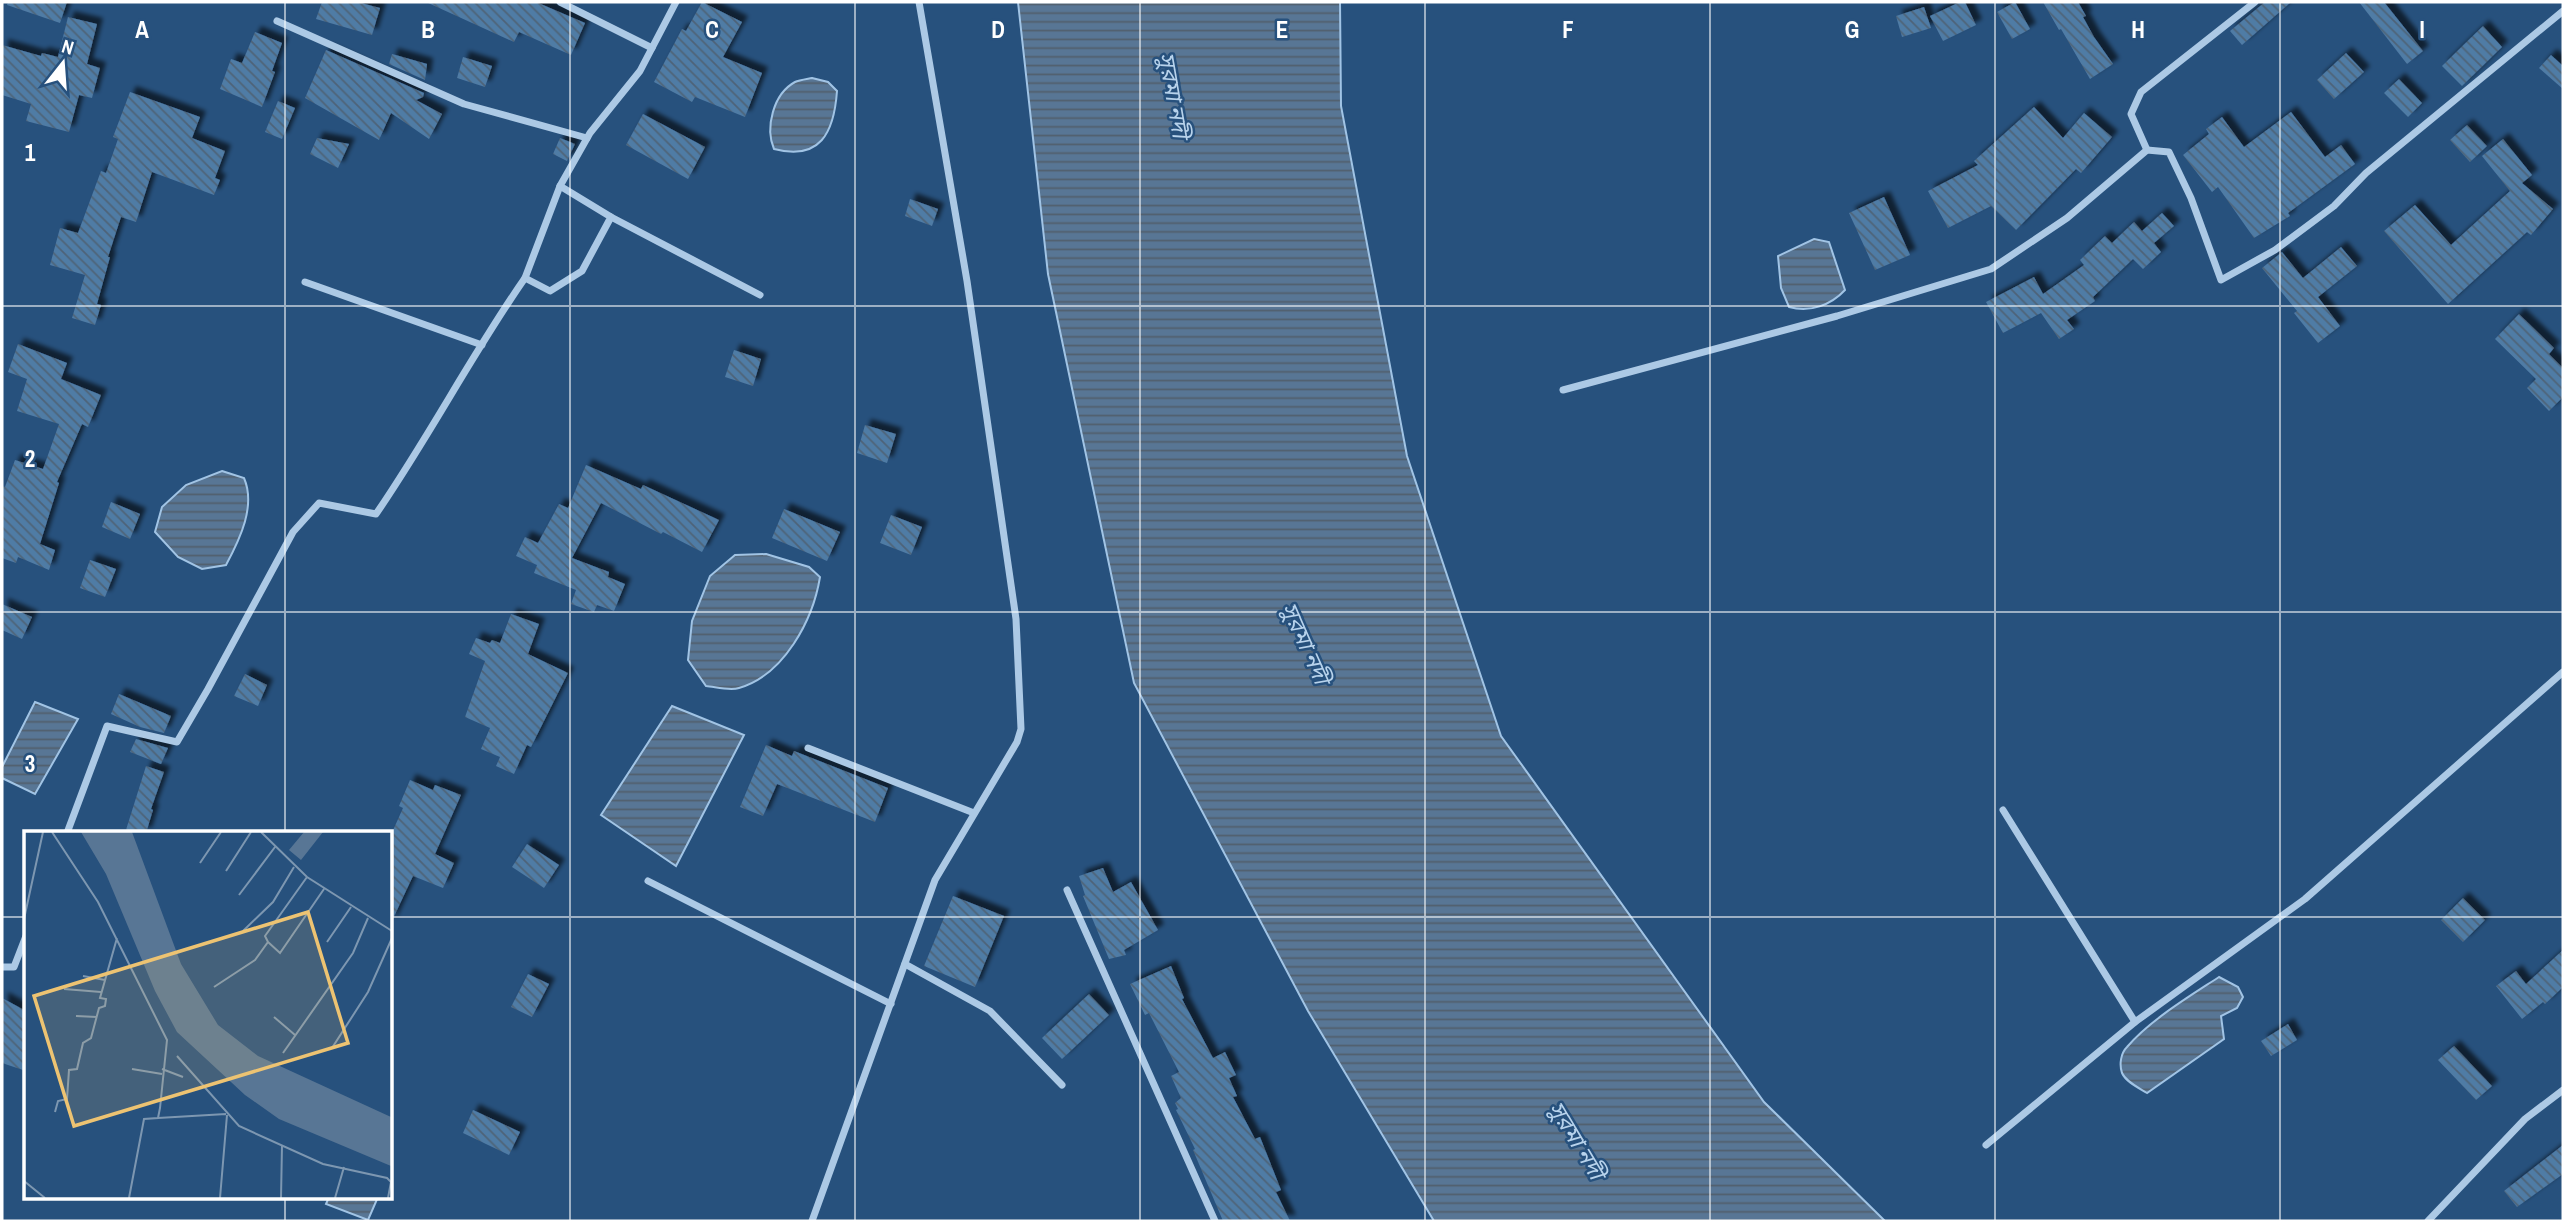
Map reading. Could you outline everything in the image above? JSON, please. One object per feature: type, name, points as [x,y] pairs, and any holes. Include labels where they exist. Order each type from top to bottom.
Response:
[{"type":"street","points":[[560,2],[652,48]]},
{"type":"street","points":[[68,831],[107,726],[177,742],[293,532],[319,503],[376,514],[414,459],[525,278],[560,186],[587,138],[640,71],[676,2]]},
{"type":"street","points":[[812,1221],[935,880],[1017,743],[1021,729],[1016,619],[967,281],[919,2]]},
{"type":"street","points":[[2147,150],[2131,114],[2141,92],[2255,2]]},
{"type":"street","points":[[1563,390],[1837,316],[1991,269],[2067,218],[2147,150],[2169,152],[2191,198],[2221,280],[2275,250],[2334,206],[2366,173],[2563,11]]},
{"type":"street","points":[[277,21],[464,104],[587,138]]},
{"type":"street","points":[[560,186],[611,217],[760,295]]},
{"type":"street","points":[[525,278],[550,290],[582,271],[611,217]]},
{"type":"street","points":[[305,282],[482,345]]},
{"type":"street","points":[[1986,1145],[2135,1022],[2305,899],[2563,673]]},
{"type":"street","points":[[808,748],[974,813]]},
{"type":"street","points":[[2003,810],[2135,1022]]},
{"type":"street","points":[[648,881],[891,1004]]},
{"type":"street","points":[[1067,890],[1214,1221]]},
{"type":"street","points":[[2,967],[14,967],[24,941]]},
{"type":"street","points":[[905,964],[990,1012],[1062,1085]]},
{"type":"street","points":[[2428,1221],[2525,1119],[2563,1090]]},
{"type":"water","name":"সুরমা নদী","points":[[1018,2],[1340,2],[1341,106],[1407,456],[1501,736],[1764,1102],[1885,1221],[1434,1221],[1308,1011],[1134,683],[1048,274]]},
{"type":"water","points":[[812,78],[828,82],[837,91],[828,131],[822,140],[803,151],[774,149],[770,131],[776,103],[787,87]]},
{"type":"water","points":[[1814,239],[1829,242],[1845,290],[1820,306],[1805,309],[1789,307],[1781,288],[1778,256]]},
{"type":"water","points":[[222,471],[244,478],[248,500],[245,522],[226,565],[202,569],[178,557],[155,532],[162,507],[186,485]]},
{"type":"water","points":[[766,554],[809,567],[820,577],[811,611],[794,644],[770,671],[735,689],[706,686],[688,660],[692,621],[710,576],[735,555]]},
{"type":"water","points":[[35,702],[78,719],[35,794],[2,778],[2,767]]},
{"type":"water","points":[[672,706],[744,735],[676,866],[601,815]]},
{"type":"water","points":[[2219,977],[2238,987],[2243,997],[2237,1008],[2221,1016],[2224,1039],[2147,1093],[2130,1082],[2122,1073],[2121,1066],[2122,1055],[2127,1047],[2159,1018]]},
{"type":"water","points":[[329,1198],[378,1198],[368,1220],[326,1204]]},
{"type":"building","points":[[8,2],[67,2],[60,23],[7,5]]},
{"type":"building","points":[[322,2],[357,2],[380,8],[372,35],[316,19]]},
{"type":"building","points":[[426,2],[536,2],[585,23],[571,55],[519,32],[514,42]]},
{"type":"building","points":[[702,2],[742,22],[723,57],[762,73],[745,117],[695,97],[692,102],[654,82],[682,29],[686,31]]},
{"type":"building","points":[[1965,2],[1976,25],[1943,41],[1930,16]]},
{"type":"building","points":[[2015,2],[2030,29],[2012,39],[1997,12]]},
{"type":"building","points":[[2043,2],[2078,2],[2094,37],[2113,64],[2090,79]]},
{"type":"building","points":[[2265,2],[2291,2],[2242,45],[2230,31]]},
{"type":"building","points":[[2359,2],[2384,2],[2423,51],[2407,64]]},
{"type":"building","points":[[1924,7],[1931,28],[1902,37],[1896,16]]},
{"type":"building","points":[[68,17],[97,24],[87,64],[100,68],[92,98],[79,95],[69,132],[26,121],[31,104],[2,95],[2,45],[41,56],[42,53],[58,57]]},
{"type":"building","points":[[2483,26],[2502,47],[2462,86],[2442,66]]},
{"type":"building","points":[[255,32],[282,43],[262,107],[220,89],[231,59],[242,63]]},
{"type":"building","points":[[326,50],[424,93],[423,97],[416,100],[442,114],[429,139],[391,113],[379,140],[305,98]]},
{"type":"building","points":[[2346,53],[2364,72],[2334,99],[2317,80]]},
{"type":"building","points":[[392,54],[427,64],[425,80],[389,64]]},
{"type":"building","points":[[2551,55],[2563,66],[2563,89],[2539,68]]},
{"type":"building","points":[[463,57],[492,66],[485,87],[457,78]]},
{"type":"building","points":[[2399,79],[2422,103],[2408,117],[2384,93]]},
{"type":"building","points":[[130,92],[200,117],[192,138],[225,151],[215,178],[220,180],[214,195],[152,172],[136,222],[121,217],[108,257],[97,304],[101,305],[95,325],[72,318],[85,275],[50,265],[60,228],[78,233],[101,171],[106,173],[118,139],[113,137]]},
{"type":"building","points":[[278,101],[295,108],[282,139],[265,132]]},
{"type":"building","points":[[2034,107],[2063,138],[2084,113],[2112,137],[2081,173],[2076,169],[2016,230],[1991,206],[1948,228],[1928,191],[1978,165],[1974,161]]},
{"type":"building","points":[[2291,112],[2325,157],[2341,145],[2355,164],[2288,213],[2290,216],[2254,238],[2218,187],[2212,192],[2183,155],[2209,134],[2206,129],[2222,117],[2244,147]]},
{"type":"building","points":[[643,114],[705,147],[688,179],[626,145]]},
{"type":"building","points":[[2467,125],[2487,146],[2470,162],[2450,140]]},
{"type":"building","points":[[317,138],[349,144],[338,168],[310,154]]},
{"type":"building","points":[[560,138],[575,144],[567,161],[553,154]]},
{"type":"building","points":[[2503,139],[2532,175],[2522,183],[2553,209],[2531,235],[2527,232],[2448,304],[2384,231],[2415,205],[2451,245],[2510,191],[2482,156]]},
{"type":"building","points":[[1884,197],[1910,255],[1875,270],[1849,213]]},
{"type":"building","points":[[910,199],[938,209],[932,226],[905,216]]},
{"type":"building","points":[[2162,213],[2174,226],[2154,243],[2161,252],[2143,269],[2133,259],[2093,297],[2095,301],[2067,320],[2074,329],[2059,339],[2041,313],[2003,333],[1986,302],[2034,277],[2043,294],[2084,265],[2080,260],[2105,236],[2112,243],[2134,222],[2142,231]]},
{"type":"building","points":[[2341,247],[2357,266],[2318,297],[2340,326],[2318,343],[2294,313],[2297,311],[2262,268],[2282,252],[2303,278]]},
{"type":"building","points":[[2519,314],[2554,348],[2549,354],[2563,368],[2563,397],[2549,411],[2527,388],[2536,379],[2495,339]]},
{"type":"building","points":[[18,344],[67,363],[61,379],[101,395],[88,427],[82,424],[57,482],[59,483],[40,544],[55,550],[49,570],[18,557],[16,563],[2,558],[2,486],[5,487],[15,460],[43,469],[59,424],[17,411],[27,379],[8,372]]},
{"type":"building","points":[[734,350],[761,359],[753,386],[725,377]]},
{"type":"building","points":[[865,425],[896,434],[887,463],[857,453]]},
{"type":"building","points":[[586,465],[641,489],[643,485],[719,520],[702,552],[601,503],[572,558],[609,572],[608,577],[625,584],[614,611],[597,605],[594,612],[571,604],[576,590],[534,573],[537,565],[516,556],[525,537],[538,543],[559,504],[568,508]]},
{"type":"building","points":[[111,502],[140,514],[130,539],[102,527]]},
{"type":"building","points":[[784,509],[840,532],[827,561],[772,538]]},
{"type":"building","points":[[891,515],[922,527],[911,555],[880,543]]},
{"type":"building","points":[[90,560],[116,569],[105,597],[80,588]]},
{"type":"building","points":[[2,604],[32,617],[22,639],[2,630]]},
{"type":"building","points":[[511,614],[539,624],[528,654],[568,673],[531,747],[527,745],[514,774],[496,766],[500,757],[481,749],[490,728],[465,717],[485,661],[469,654],[476,638],[500,643]]},
{"type":"building","points":[[245,674],[267,685],[258,706],[234,696]]},
{"type":"building","points":[[119,694],[171,716],[164,733],[140,727],[111,714]]},
{"type":"building","points":[[136,739],[168,748],[161,764],[130,752]]},
{"type":"building","points":[[766,745],[792,756],[794,751],[888,788],[875,822],[777,784],[763,816],[740,807]]},
{"type":"building","points":[[146,766],[164,772],[147,831],[126,831]]},
{"type":"building","points":[[410,780],[433,790],[435,785],[461,795],[435,854],[454,863],[443,888],[413,876],[392,921],[392,833],[403,808],[399,806]]},
{"type":"building","points":[[527,844],[559,865],[544,888],[512,867]]},
{"type":"building","points":[[1103,868],[1113,892],[1131,882],[1158,930],[1124,950],[1126,955],[1109,959],[1083,896],[1085,895],[1079,876]]},
{"type":"building","points":[[953,896],[1004,916],[975,987],[924,966]]},
{"type":"building","points":[[2463,898],[2485,920],[2463,942],[2441,920]]},
{"type":"building","points":[[2563,950],[2563,987],[2545,1004],[2543,1002],[2522,1019],[2496,986],[2516,971],[2526,984]]},
{"type":"building","points":[[1171,966],[1184,998],[1182,999],[1213,1058],[1225,1052],[1236,1075],[1229,1078],[1237,1096],[1233,1097],[1255,1139],[1260,1137],[1281,1190],[1276,1192],[1290,1221],[1223,1221],[1193,1150],[1195,1149],[1176,1110],[1178,1109],[1175,1103],[1181,1098],[1171,1076],[1179,1072],[1149,1013],[1145,1015],[1130,984]]},
{"type":"building","points":[[528,974],[549,984],[532,1017],[511,1007]]},
{"type":"building","points":[[1089,994],[1109,1015],[1062,1059],[1042,1038]]},
{"type":"building","points":[[2,998],[24,1010],[24,1070],[2,1063]]},
{"type":"building","points":[[2288,1024],[2297,1040],[2271,1056],[2261,1041]]},
{"type":"building","points":[[2454,1046],[2492,1086],[2476,1100],[2438,1060]]},
{"type":"building","points":[[473,1110],[520,1132],[509,1155],[463,1133]]},
{"type":"building","points":[[2563,1145],[2563,1174],[2517,1207],[2504,1191]]}]
